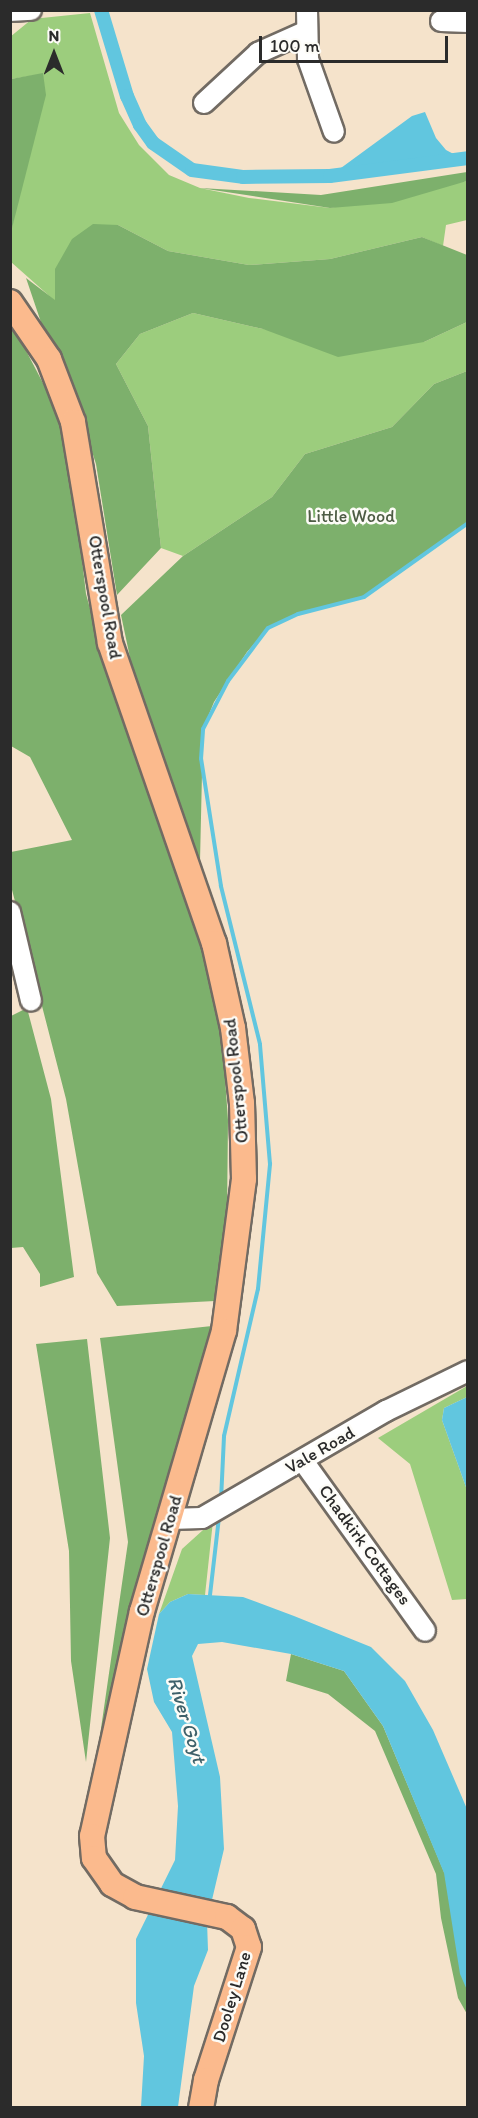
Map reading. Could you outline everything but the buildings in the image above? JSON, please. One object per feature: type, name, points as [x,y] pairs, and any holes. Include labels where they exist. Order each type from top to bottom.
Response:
[{"type":"main road","name":"Otterspool Road","points":[[10,302],[49,358],[73,422],[110,643],[214,943],[233,1028],[242,1103],[244,1179],[235,1262],[224,1331],[142,1611],[94,1821],[94,1858],[104,1877]]},
{"type":"main road","name":"Dooley Lane","points":[[104,1877],[135,1897],[212,1912],[227,1917],[243,1929],[249,1947],[206,2080],[201,2108]]},
{"type":"street","points":[[308,10],[305,32],[308,59],[334,132]]},
{"type":"street","points":[[441,21],[468,22]]},
{"type":"street","points":[[204,103],[258,53],[305,32]]},
{"type":"street","points":[[10,912],[31,1001]]},
{"type":"street","name":"Vale Road","points":[[170,1519],[202,1518],[386,1411],[468,1371]]},
{"type":"street","name":"Chadkirk Cottages","points":[[303,1461],[425,1630]]},
{"type":"green space","points":[[90,13],[119,113],[139,145],[169,175],[200,188],[249,198],[330,208],[467,181],[467,220],[446,225],[443,246],[422,237],[330,259],[249,265],[168,251],[118,225],[55,301],[11,262],[11,232],[43,74],[11,79],[10,37],[32,19]]},
{"type":"green space","points":[[43,73],[46,95],[11,232],[11,79]]},
{"type":"green space","points":[[467,172],[467,181],[392,203],[330,208],[200,188],[321,195]]},
{"type":"green space","points":[[93,224],[118,225],[168,251],[249,265],[330,259],[422,237],[467,255],[467,322],[424,342],[338,357],[263,329],[193,313],[140,334],[116,364],[148,426],[161,548],[117,595],[96,464],[73,393],[47,340],[26,278],[55,300],[55,269],[72,239]]},
{"type":"green space","points":[[193,313],[263,329],[424,342],[467,322],[467,371],[434,384],[392,427],[305,454],[272,497],[183,556],[161,548],[148,426],[116,364],[140,334]]},
{"type":"green space","points":[[10,320],[67,429],[86,594],[111,684],[201,929],[220,1006],[228,1120],[227,1214],[215,1301],[117,1306],[97,1273],[66,1099],[11,886],[11,852],[72,840],[30,757],[11,746]]},
{"type":"green space","name":"Little Wood","points":[[467,371],[467,523],[364,597],[298,614],[268,628],[247,652],[214,702],[203,729],[200,862],[132,667],[121,615],[183,556],[272,497],[305,454],[392,427],[434,384]]},
{"type":"green space","points":[[27,1008],[51,1099],[74,1277],[40,1287],[40,1274],[23,1247],[11,1248],[11,1016]]},
{"type":"green space","points":[[212,1326],[103,1755],[97,1756],[128,1542],[100,1338]]},
{"type":"green space","points":[[87,1339],[110,1538],[86,1762],[71,1661],[69,1551],[36,1344]]},
{"type":"green space","points":[[467,1386],[467,1397],[444,1408],[442,1420],[467,1490],[467,1599],[452,1600],[410,1464],[378,1438]]},
{"type":"green space","points":[[213,1521],[205,1595],[188,1594],[170,1602],[159,1614],[182,1549]]},
{"type":"green space","points":[[291,1654],[344,1671],[383,1726],[444,1872],[467,1877],[467,2014],[458,1998],[441,1918],[436,1874],[375,1731],[328,1694],[286,1681]]},
{"type":"water","points":[[425,112],[436,138],[446,150],[463,159],[330,176],[412,116]]},
{"type":"water","points":[[468,1397],[467,1490],[442,1420],[444,1408]]},
{"type":"water","name":"River Goyt","points":[[188,1594],[243,1597],[294,1616],[371,1647],[405,1681],[433,1730],[467,1809],[467,1990],[460,1974],[444,1873],[383,1726],[344,1671],[291,1654],[222,1642],[198,1644],[192,1656],[220,1777],[224,1849],[207,1921],[208,1950],[194,1986],[178,2107],[141,2107],[144,2056],[136,2003],[136,1939],[175,1860],[178,1806],[172,1732],[154,1702],[147,1669],[159,1614],[170,1602]]},
{"type":"waterway","points":[[101,10],[127,96],[140,125],[153,143],[192,170],[243,177],[330,176],[468,158]]},
{"type":"waterway","points":[[221,1500],[224,1436],[258,1289],[270,1164],[260,1044],[221,886],[201,759],[203,729],[228,681],[268,628],[298,614],[364,597],[468,523]]},
{"type":"waterway","points":[[210,1595],[219,1517]]}]
